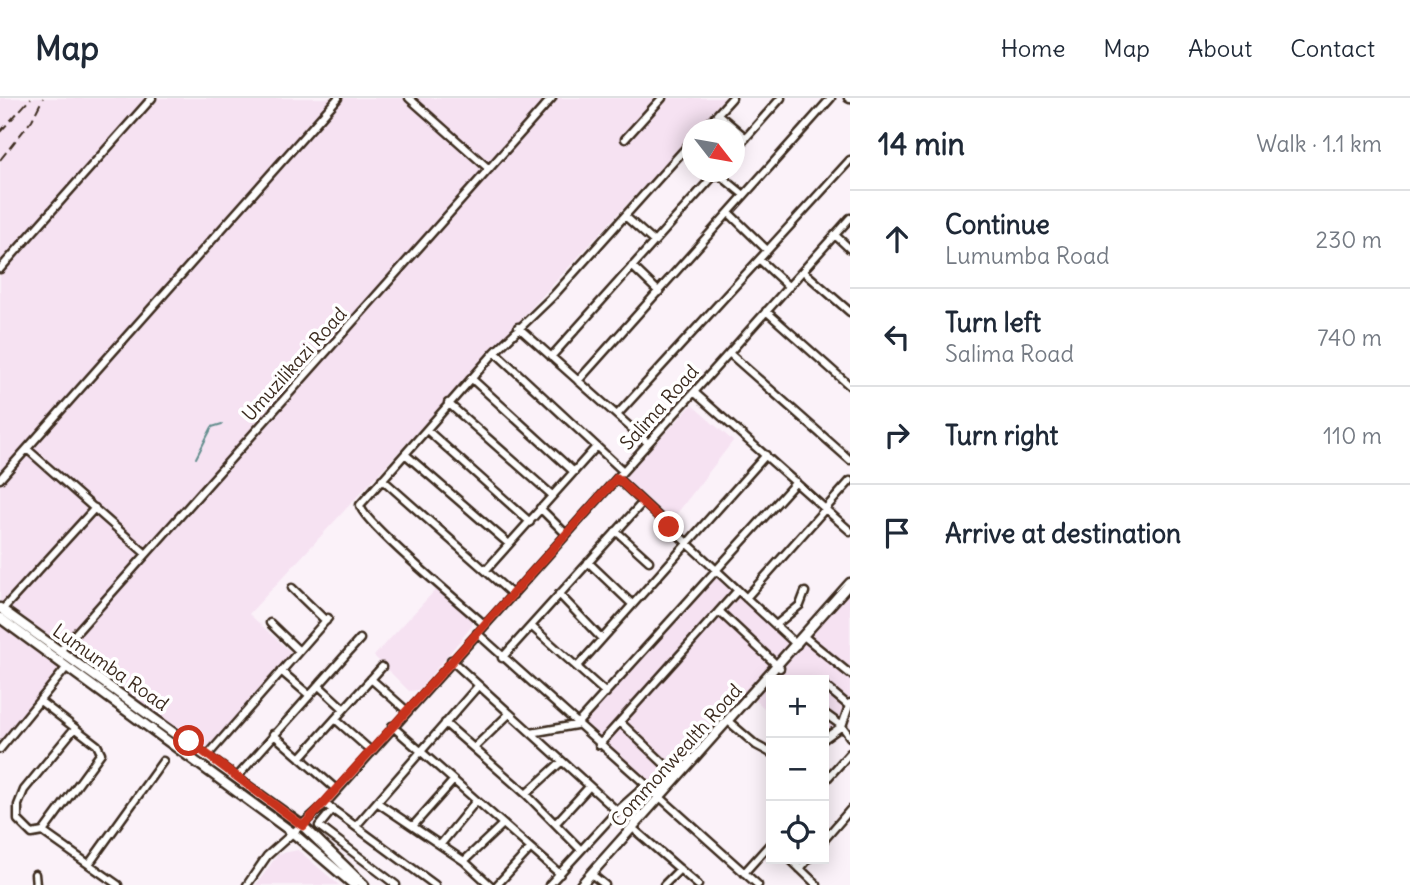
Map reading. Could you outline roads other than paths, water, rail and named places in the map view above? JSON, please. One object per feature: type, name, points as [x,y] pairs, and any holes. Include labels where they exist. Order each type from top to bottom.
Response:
[{"type":"main road","name":"Commonwealth Road","points":[[581,885],[729,723],[850,583]]},
{"type":"main road","name":"Commonwealth Road","points":[[797,645],[850,589]]},
{"type":"main road","name":"Lumumba Road","points":[[1,612],[208,755],[303,826],[364,885]]},
{"type":"main road","name":"Lumumba Road","points":[[1,612],[67,667],[293,833],[354,885]]},
{"type":"main road","name":"Commonwealth Road","points":[[588,885],[636,831],[678,777],[729,723]]},
{"type":"street","points":[[0,269],[152,98]]},
{"type":"street","points":[[0,478],[338,98]]},
{"type":"street","points":[[408,98],[489,169]]},
{"type":"street","name":"Umuzilikazi Road","points":[[60,651],[552,98]]},
{"type":"street","points":[[625,139],[662,98]]},
{"type":"street","points":[[713,119],[732,98]]},
{"type":"street","points":[[718,114],[746,138],[781,98]]},
{"type":"street","points":[[578,382],[831,98]]},
{"type":"street","points":[[485,625],[361,512],[360,505],[471,378],[518,327],[553,296],[682,152]]},
{"type":"street","points":[[617,415],[850,160]]},
{"type":"street","points":[[551,357],[708,182]]},
{"type":"street","points":[[729,182],[744,195]]},
{"type":"street","points":[[729,213],[767,250]]},
{"type":"street","points":[[625,216],[653,241]]},
{"type":"street","name":"Salima Road","points":[[247,885],[267,856],[325,804],[392,726],[513,595],[850,218]]},
{"type":"street","points":[[835,235],[850,249]]},
{"type":"street","points":[[760,260],[789,287]]},
{"type":"street","points":[[632,266],[659,292]]},
{"type":"street","points":[[803,271],[850,312]]},
{"type":"street","points":[[766,312],[850,386]]},
{"type":"street","points":[[518,327],[648,443]]},
{"type":"street","points":[[495,352],[623,471]]},
{"type":"street","points":[[729,353],[850,460]]},
{"type":"street","points":[[471,378],[574,472]]},
{"type":"street","points":[[694,392],[850,531]]},
{"type":"street","points":[[449,403],[552,495]]},
{"type":"street","points":[[427,430],[530,522]]},
{"type":"street","points":[[486,570],[596,447]]},
{"type":"street","points":[[27,449],[146,555]]},
{"type":"street","points":[[405,454],[509,544]]},
{"type":"street","points":[[578,667],[766,455]]},
{"type":"street","points":[[617,478],[797,645]]},
{"type":"street","points":[[382,479],[513,595]]},
{"type":"street","points":[[746,598],[850,481]]},
{"type":"street","points":[[531,733],[576,725],[796,482]]},
{"type":"street","points":[[502,658],[643,502]]},
{"type":"street","points":[[1,612],[94,508]]},
{"type":"street","points":[[540,508],[566,534]]},
{"type":"street","points":[[616,531],[649,561]]},
{"type":"street","points":[[588,562],[632,604]]},
{"type":"street","points":[[208,755],[327,619],[292,588]]},
{"type":"street","points":[[598,746],[738,590]]},
{"type":"street","points":[[776,625],[800,606],[805,592]]},
{"type":"street","points":[[559,594],[601,639]]},
{"type":"street","points":[[719,611],[778,667]]},
{"type":"street","points":[[270,623],[299,651]]},
{"type":"street","points":[[531,626],[606,693]]},
{"type":"street","points":[[477,633],[598,746],[758,885]]},
{"type":"street","points":[[806,638],[850,674]]},
{"type":"street","points":[[237,777],[360,639]]},
{"type":"street","points":[[452,660],[588,788],[617,811]]},
{"type":"street","points":[[0,749],[67,667]]},
{"type":"street","points":[[300,758],[382,667]]},
{"type":"street","points":[[281,671],[309,695]]},
{"type":"street","points":[[371,679],[407,711]]},
{"type":"street","points":[[318,685],[344,709]]},
{"type":"street","points":[[356,826],[478,685]]},
{"type":"street","points":[[825,738],[842,726],[850,705],[829,689]]},
{"type":"street","points":[[40,701],[97,745],[101,753],[43,832],[32,834],[20,824],[17,811],[20,797],[74,729]]},
{"type":"street","points":[[474,748],[509,714]]},
{"type":"street","points":[[829,717],[842,726],[850,737]]},
{"type":"street","points":[[335,719],[371,751]]},
{"type":"street","points":[[620,722],[678,777]]},
{"type":"street","points":[[445,723],[526,794],[580,850]]},
{"type":"street","points":[[729,723],[766,750]]},
{"type":"street","points":[[392,726],[560,874]]},
{"type":"street","points":[[0,732],[8,739]]},
{"type":"street","points":[[273,734],[337,790]]},
{"type":"street","points":[[829,776],[850,752]]},
{"type":"street","points":[[89,864],[163,761]]},
{"type":"street","points":[[526,794],[561,762]]},
{"type":"street","points":[[413,826],[453,781]]},
{"type":"street","points":[[549,885],[617,811],[645,786]]},
{"type":"street","points":[[556,823],[588,788]]},
{"type":"street","points":[[441,844],[476,801]]},
{"type":"street","points":[[378,803],[441,844],[490,885]]},
{"type":"street","points":[[325,804],[435,885]]},
{"type":"street","points":[[333,809],[319,826],[396,885]]},
{"type":"street","points":[[829,834],[850,810]]},
{"type":"street","points":[[464,861],[503,824]]},
{"type":"street","points":[[636,831],[698,885]]},
{"type":"street","points":[[43,832],[118,885]]},
{"type":"street","points":[[497,885],[530,849]]},
{"type":"street","points":[[744,873],[766,849]]},
{"type":"street","points":[[795,864],[817,885]]},
{"type":"street","points":[[800,869],[804,864]]},
{"type":"street","points":[[664,885],[680,869]]},
{"type":"street","points":[[35,874],[36,885]]},
{"type":"street","points":[[595,877],[605,885]]},
{"type":"waterway","points":[[196,458],[212,427],[222,424]]},
{"type":"railway","points":[[0,132],[31,98]]},
{"type":"railway","points":[[0,160],[32,120],[43,98]]}]
